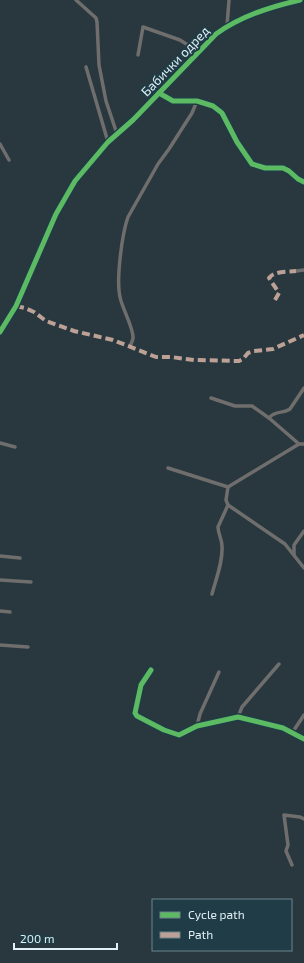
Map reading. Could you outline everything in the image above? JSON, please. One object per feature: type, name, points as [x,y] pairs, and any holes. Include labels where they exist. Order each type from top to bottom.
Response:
[{"type":"street","points":[[76,0],[96,18],[99,65],[106,101],[117,134]]},
{"type":"street","points":[[228,26],[227,19],[229,0]]},
{"type":"street","name":"Бабички одред","points":[[0,332],[16,306],[56,214],[75,181],[108,142],[133,120],[216,34],[228,26],[266,8],[300,0]]},
{"type":"street","points":[[138,55],[143,27],[180,40],[199,52]]},
{"type":"street","points":[[86,67],[108,142]]},
{"type":"street","points":[[159,93],[173,101],[197,101],[213,106],[222,113],[237,142],[252,164],[265,168],[283,168],[304,182]]},
{"type":"street","points":[[130,346],[134,338],[119,296],[119,269],[124,226],[158,164],[192,113],[197,101]]},
{"type":"street","points":[[0,144],[9,160]]},
{"type":"street","points":[[296,271],[304,270]]},
{"type":"street","points":[[269,418],[275,413],[288,411],[304,388]]},
{"type":"street","points":[[210,398],[235,406],[252,406],[269,418],[299,444]]},
{"type":"street","points":[[0,443],[15,447]]},
{"type":"street","points":[[168,468],[228,487],[299,444],[304,444]]},
{"type":"street","points":[[228,487],[226,500],[228,505],[285,544],[304,568]]},
{"type":"street","points":[[212,594],[222,556],[222,544],[218,527],[228,505]]},
{"type":"street","points":[[294,556],[294,545],[304,531]]},
{"type":"street","points":[[0,556],[20,558]]},
{"type":"street","points":[[0,580],[31,582]]},
{"type":"street","points":[[0,611],[10,612]]},
{"type":"street","points":[[0,645],[28,647]]},
{"type":"street","points":[[238,717],[242,707],[279,664]]},
{"type":"street","points":[[151,670],[141,685],[135,713],[137,716],[164,730],[179,735],[197,726],[238,717],[283,728],[304,739]]},
{"type":"street","points":[[197,726],[202,707],[219,672]]},
{"type":"street","points":[[292,732],[304,715]]},
{"type":"street","points":[[292,865],[286,851],[287,841],[284,815],[304,819]]},
{"type":"marked path","points":[[275,300],[279,293],[269,278],[277,273],[296,271]]},
{"type":"marked path","points":[[16,306],[34,312],[46,321],[74,331],[113,340],[156,357],[239,361],[248,353],[273,349],[304,335]]},
{"type":"cycle path","points":[[0,332],[16,306],[56,214],[75,181],[108,142],[133,120],[216,34],[246,17],[300,0]]},
{"type":"cycle path","points":[[159,93],[173,101],[197,101],[213,106],[222,113],[237,142],[252,164],[265,168],[283,168],[304,182]]},
{"type":"cycle path","points":[[151,670],[141,685],[135,713],[137,716],[164,730],[179,735],[197,726],[238,717],[283,728],[304,739]]}]
